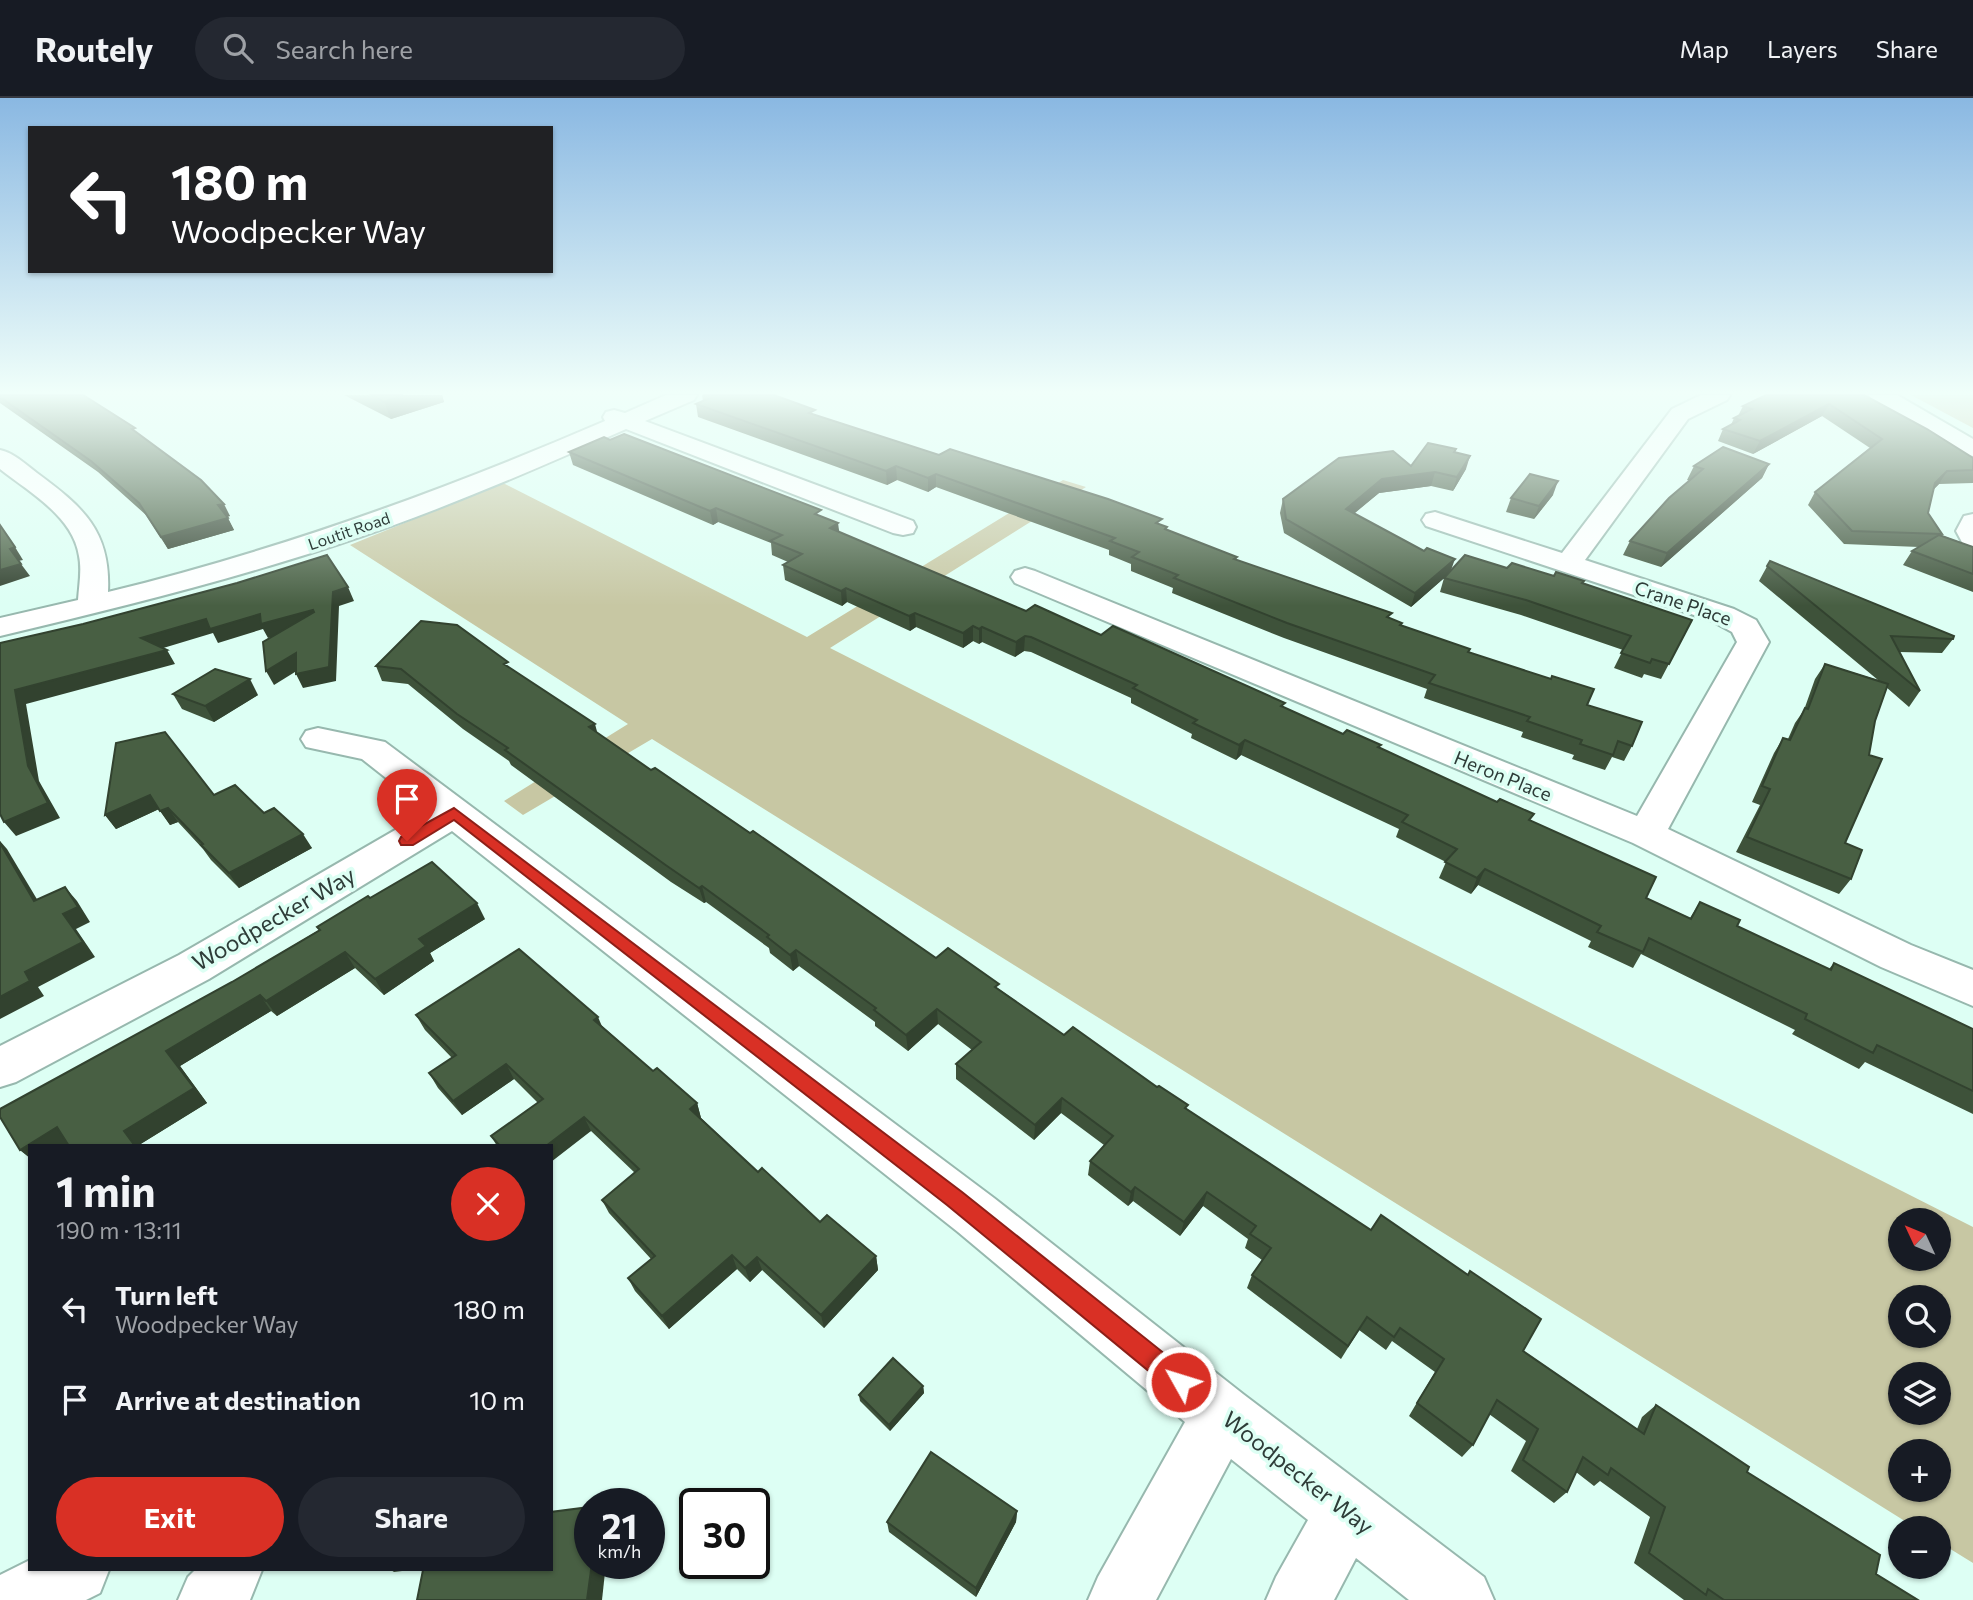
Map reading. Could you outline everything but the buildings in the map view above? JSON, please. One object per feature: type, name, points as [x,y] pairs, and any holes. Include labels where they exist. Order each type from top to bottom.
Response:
[{"type":"street","points":[[10,465],[73,517],[92,550],[93,596]]},
{"type":"street","name":"Loutit Road","points":[[0,608],[93,596],[238,567],[377,522],[505,465]]},
{"type":"street","points":[[740,465],[903,527]]},
{"type":"street","points":[[1568,564],[1643,465]]},
{"type":"street","name":"Crane Place","points":[[1435,520],[1723,615],[1745,626],[1753,642],[1646,834]]},
{"type":"street","points":[[1973,522],[1970,531],[1973,538]]},
{"type":"street","name":"Heron Place","points":[[1025,577],[1646,834],[1896,956],[1973,989]]},
{"type":"street","name":"Loutit Road","points":[[0,627],[93,596]]},
{"type":"street","points":[[318,739],[373,750],[454,813]]},
{"type":"street","name":"Woodpecker Way","points":[[0,1068],[194,967],[454,813],[965,1207],[1222,1415],[1461,1600]]},
{"type":"street","points":[[1121,1600],[1222,1415]]},
{"type":"street","points":[[1299,1600],[1347,1511]]},
{"type":"street","points":[[19,1600],[75,1571]]},
{"type":"street","points":[[211,1600],[222,1589],[230,1571]]},
{"type":"green space","points":[[1063,480],[1086,487],[830,648],[1935,1208],[1888,1208],[1888,1271],[1951,1271],[1951,1216],[1973,1227],[1973,1563],[1951,1549],[1951,1516],[1897,1516],[652,739],[523,815],[504,801],[628,724],[350,545],[503,483],[807,637]]},
{"type":"route","points":[[407,841],[454,813],[954,1198],[1181,1382]]}]
